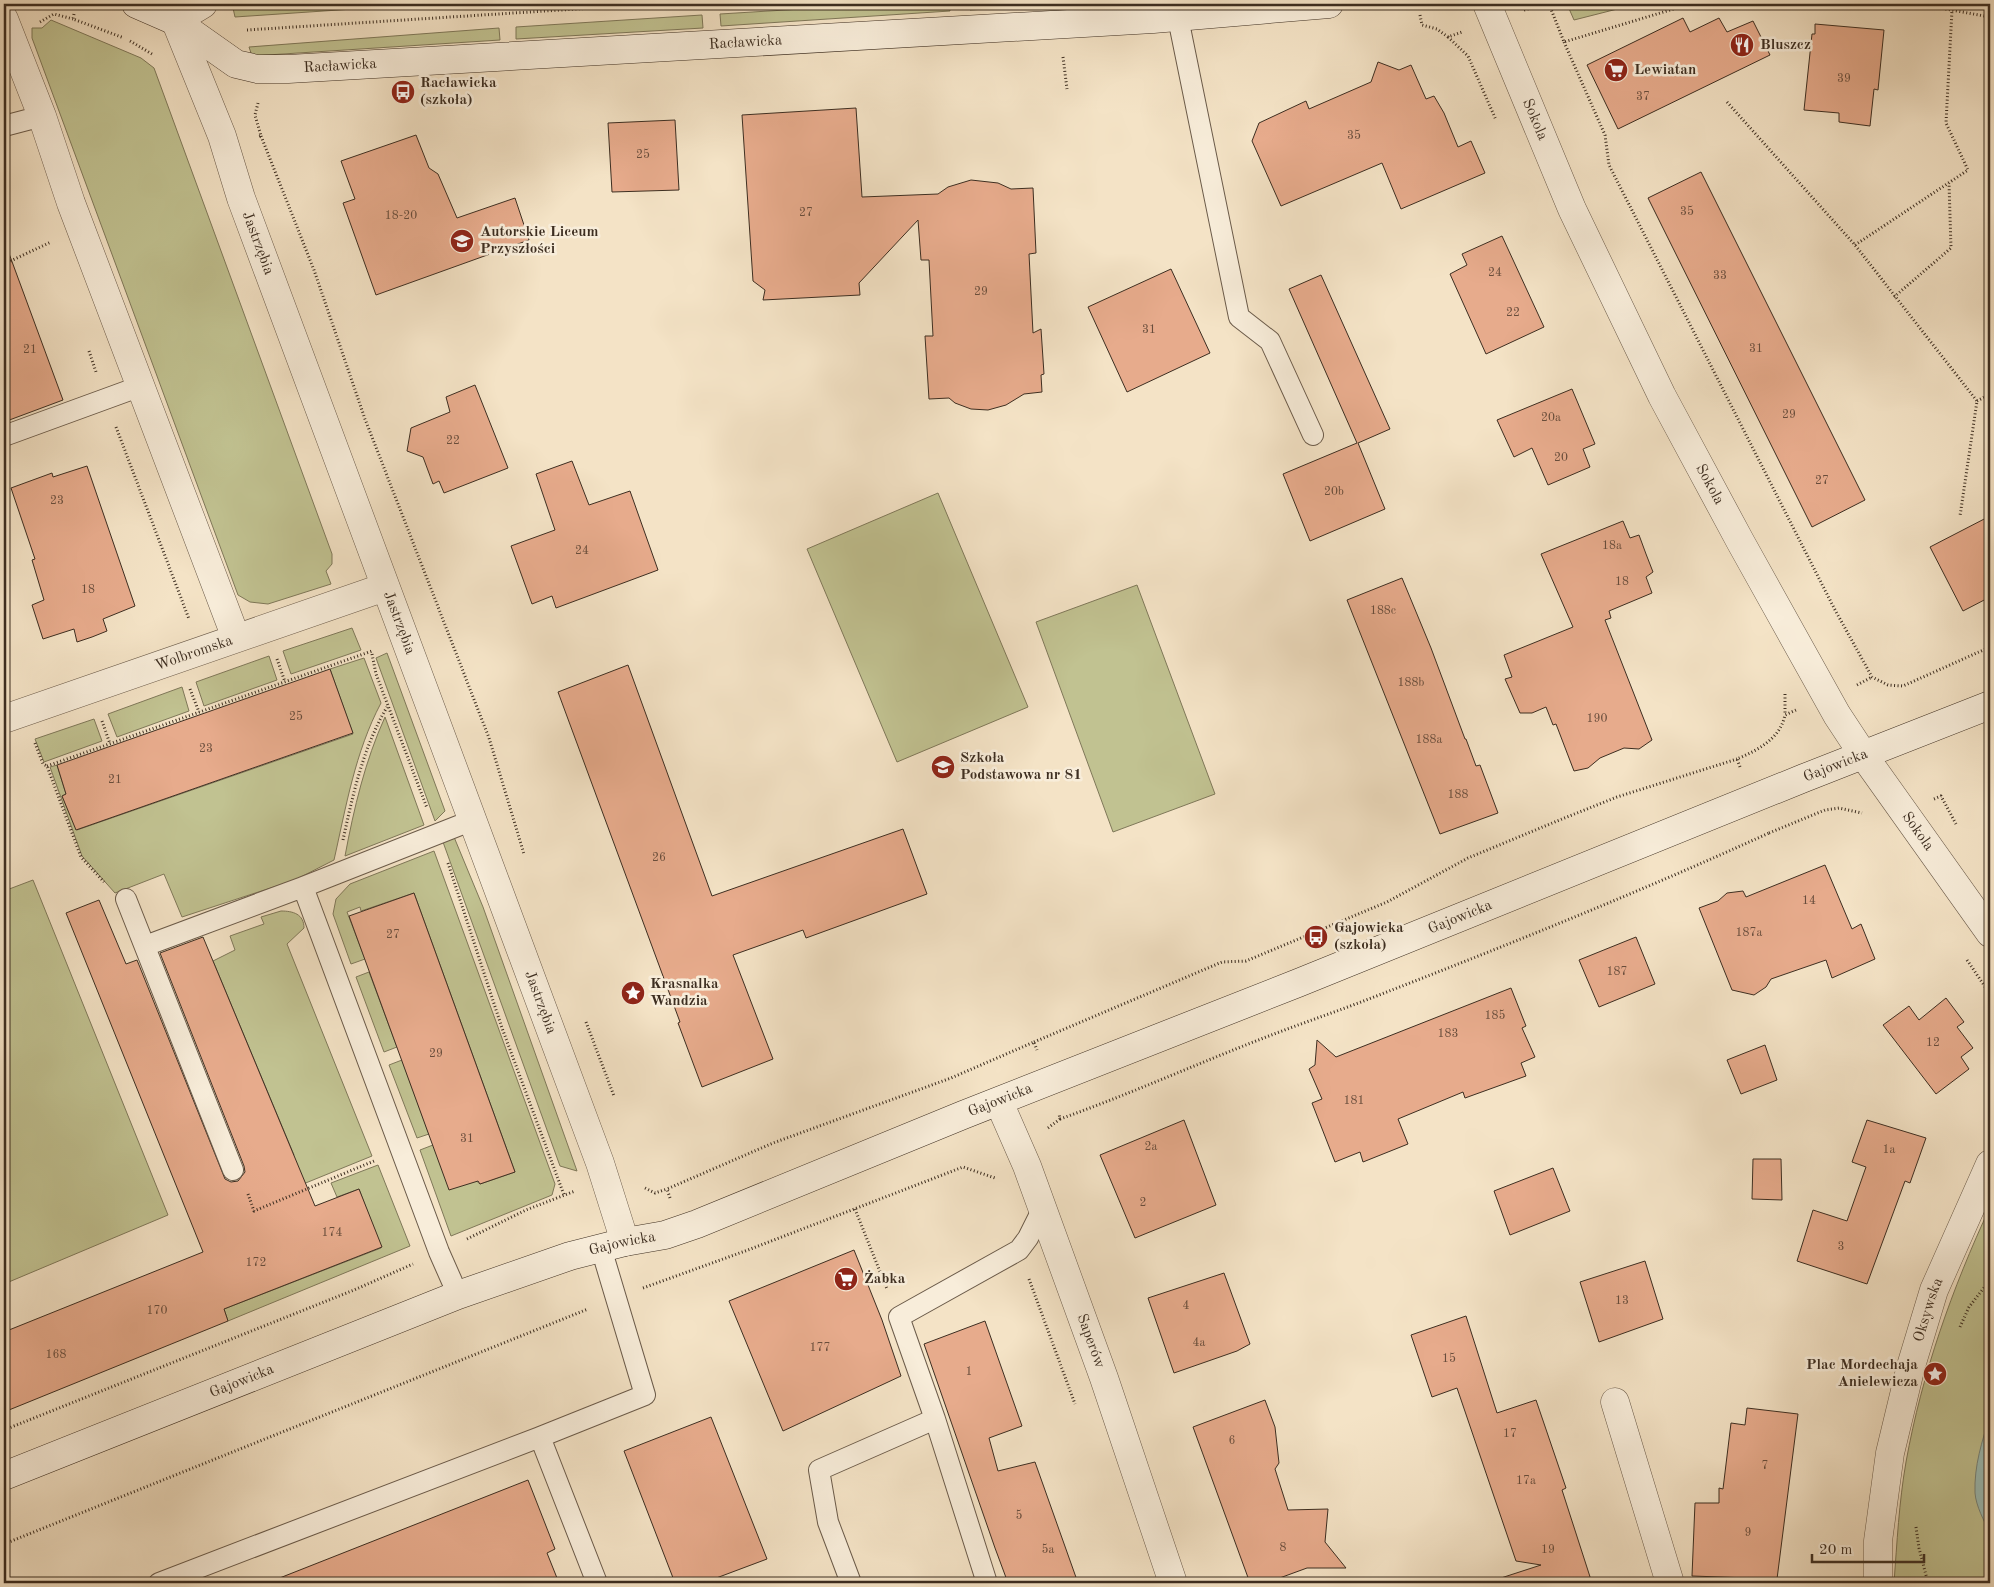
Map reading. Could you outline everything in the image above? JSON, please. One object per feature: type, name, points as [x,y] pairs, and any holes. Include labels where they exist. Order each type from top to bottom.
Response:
[{"type":"street","name":"Racławicka","points":[[136,4],[172,12],[236,64],[257,69],[1178,18],[1329,4]]},
{"type":"street","points":[[172,12],[203,4]]},
{"type":"street","name":"Sokola","points":[[1487,4],[1572,209],[1662,396],[1827,698],[1864,756],[1990,933]]},
{"type":"street","name":"Jastrzębia","points":[[172,12],[222,136],[241,198],[612,1195],[613,1245]]},
{"type":"street","points":[[4,19],[42,116],[71,202],[236,638]]},
{"type":"street","name":"Wolbromska","points":[[4,719],[385,587]]},
{"type":"street","name":"Gajowicka","points":[[4,1476],[458,1295],[570,1256],[613,1245],[666,1235],[690,1227],[1804,778],[1990,705]]},
{"type":"street","name":"Saperów","points":[[998,1102],[1027,1166],[1104,1378],[1173,1583]]},
{"type":"street","name":"Oksywska","points":[[1878,1583],[1878,1541],[1890,1453],[1911,1366],[1934,1290],[1990,1164]]},
{"type":"street","points":[[1615,1402],[1670,1583]]},
{"type":"lane","points":[[1178,18],[1239,317],[1270,341],[1313,435]]},
{"type":"lane","points":[[4,126],[42,116]]},
{"type":"lane","points":[[4,436],[140,386]]},
{"type":"lane","points":[[145,946],[338,874],[473,820]]},
{"type":"lane","points":[[304,887],[439,1252],[458,1295]]},
{"type":"lane","points":[[126,898],[233,1170]]},
{"type":"lane","points":[[987,1583],[935,1419],[899,1317],[1019,1250],[1028,1238],[1042,1210]]},
{"type":"lane","points":[[159,1583],[645,1395],[617,1298],[613,1245]]},
{"type":"lane","points":[[851,1583],[828,1522],[819,1470],[935,1419]]},
{"type":"lane","points":[[540,1437],[597,1583]]},
{"type":"path","points":[[242,31],[655,4]]},
{"type":"path","points":[[1522,11],[1548,4],[1605,135],[1609,165],[1834,608],[1872,677],[1888,685],[1903,686],[1990,647]]},
{"type":"path","points":[[1564,42],[1690,4]]},
{"type":"path","points":[[1918,4],[1990,17]]},
{"type":"path","points":[[1854,245],[1968,170],[1946,123],[1952,10]]},
{"type":"path","points":[[74,14],[74,19],[132,41],[154,56]]},
{"type":"path","points":[[1420,15],[1422,25],[1437,29],[1448,37],[1470,29]]},
{"type":"path","points":[[1062,52],[1067,89]]},
{"type":"path","points":[[257,99],[258,104],[255,115],[261,136],[314,270],[365,419],[489,738],[526,863]]},
{"type":"path","points":[[1727,102],[1854,245],[1977,401],[1960,516]]},
{"type":"path","points":[[255,138],[261,136]]},
{"type":"path","points":[[1894,297],[1951,248],[1948,182]]},
{"type":"path","points":[[4,264],[52,242]]},
{"type":"path","points":[[1977,401],[1990,394]]},
{"type":"path","points":[[370,642],[376,674],[387,706],[438,834],[502,1028],[564,1195]]},
{"type":"path","points":[[47,766],[372,651]]},
{"type":"path","points":[[276,657],[284,682]]},
{"type":"path","points":[[1853,688],[1872,677]]},
{"type":"path","points":[[190,688],[198,712]]},
{"type":"path","points":[[338,874],[339,857],[346,823],[363,760],[374,730],[387,706]]},
{"type":"path","points":[[641,1182],[644,1188],[650,1192],[655,1193],[667,1189],[773,1143],[951,1078],[1222,962],[1246,961],[1387,902],[1468,858],[1562,819],[1617,797],[1737,759],[1759,749],[1776,734],[1785,715],[1799,709]]},
{"type":"path","points":[[101,720],[110,744]]},
{"type":"path","points":[[32,735],[43,764],[47,766],[81,857],[116,896],[126,898]]},
{"type":"path","points":[[1737,759],[1742,773]]},
{"type":"path","points":[[1060,1120],[1120,1098],[1274,1034],[1359,1003],[1537,932],[1697,866],[1808,816],[1839,808],[1863,814],[1869,818]]},
{"type":"path","points":[[1765,826],[1769,833]]},
{"type":"path","points":[[584,1016],[614,1098]]},
{"type":"path","points":[[1034,1042],[1038,1053]]},
{"type":"path","points":[[233,1170],[243,1176],[254,1211],[376,1160]]},
{"type":"path","points":[[4,1544],[617,1298],[963,1167],[995,1178],[1027,1166]]},
{"type":"path","points":[[995,1178],[998,1187]]},
{"type":"path","points":[[667,1189],[673,1205]]},
{"type":"path","points":[[4,1430],[354,1290],[526,1210],[577,1190]]},
{"type":"path","points":[[855,1209],[899,1317]]},
{"type":"path","points":[[1019,1250],[1076,1407]]},
{"type":"path","points":[[693,1264],[695,1270]]},
{"type":"path","points":[[1958,1333],[1969,1307],[1990,1280]]},
{"type":"path","points":[[1915,1522],[1919,1548],[1928,1583]]},
{"type":"green space","points":[[304,4],[427,4],[235,17],[233,8]]},
{"type":"green space","points":[[883,4],[949,4],[950,11],[721,26],[720,14]]},
{"type":"green space","points":[[970,4],[1065,4],[970,10]]},
{"type":"green space","points":[[1567,4],[1637,4],[1574,20]]},
{"type":"green space","points":[[702,15],[703,28],[516,39],[516,27]]},
{"type":"green space","points":[[51,20],[141,58],[154,68],[332,554],[332,564],[326,571],[331,584],[268,604],[250,602],[238,595],[32,38],[32,28],[42,28]]},
{"type":"green space","points":[[499,28],[500,40],[252,56],[249,47]]},
{"type":"green space","points":[[938,493],[1028,707],[897,762],[807,549]]},
{"type":"green space","points":[[1137,585],[1215,794],[1113,832],[1036,622]]},
{"type":"green space","points":[[352,628],[361,650],[291,674],[283,651]]},
{"type":"green space","points":[[387,653],[445,811],[435,821],[376,658]]},
{"type":"green space","points":[[269,656],[277,680],[204,706],[196,682]]},
{"type":"green space","points":[[364,658],[381,703],[364,741],[358,760],[334,860],[295,880],[182,917],[164,874],[115,893],[82,856],[50,767],[57,765],[66,794],[62,796],[77,830],[353,734],[330,669]]},
{"type":"green space","points":[[182,687],[189,711],[117,737],[108,714]]},
{"type":"green space","points":[[385,717],[424,825],[345,856],[361,785]]},
{"type":"green space","points":[[94,719],[102,741],[44,762],[35,739]]},
{"type":"green space","points":[[454,837],[483,907],[577,1171],[560,1166],[443,842]]},
{"type":"green space","points":[[434,851],[555,1184],[552,1195],[451,1236],[420,1150],[433,1145],[480,1184],[515,1172],[414,893],[361,911],[360,907],[347,912],[365,959],[351,964],[333,914],[336,899],[350,884]]},
{"type":"green space","points":[[33,880],[168,1215],[4,1284],[4,891]]},
{"type":"green space","points":[[281,911],[297,914],[304,923],[304,928],[287,944],[372,1156],[254,1204],[294,1155],[213,961],[235,950],[230,936],[264,924],[261,917]]},
{"type":"green space","points":[[369,972],[397,1047],[384,1052],[356,977]]},
{"type":"green space","points":[[402,1060],[429,1134],[417,1138],[389,1065]]},
{"type":"green space","points":[[378,1165],[410,1246],[228,1321],[224,1309],[381,1248],[359,1189],[337,1197],[331,1183]]},
{"type":"green space","points":[[1990,1207],[1990,1583],[1894,1583],[1898,1522],[1906,1462],[1921,1396],[1951,1300]]},
{"type":"water","points":[[1990,1416],[1990,1533],[1976,1498],[1975,1483],[1981,1444]]},
{"type":"building","points":[[1683,18],[1690,32],[1719,18],[1727,32],[1753,21],[1770,55],[1618,129],[1587,65]]},
{"type":"building","points":[[1815,24],[1884,30],[1878,90],[1874,89],[1870,126],[1839,122],[1839,113],[1804,110],[1812,34],[1815,34]]},
{"type":"building","points":[[1378,62],[1399,70],[1411,65],[1426,99],[1434,96],[1444,113],[1458,147],[1471,141],[1485,173],[1401,209],[1382,163],[1281,206],[1252,141],[1259,123],[1306,101],[1309,109],[1371,82]]},
{"type":"building","points":[[856,108],[862,197],[938,194],[948,187],[971,180],[998,183],[1011,189],[1033,188],[1036,253],[1029,254],[1033,333],[1041,329],[1044,374],[1041,375],[1042,392],[1024,394],[1006,405],[988,410],[971,409],[955,403],[949,398],[929,399],[925,336],[933,336],[929,260],[921,260],[918,220],[859,283],[860,295],[763,300],[765,290],[753,281],[742,115]]},
{"type":"building","points":[[675,120],[679,190],[612,192],[608,123]]},
{"type":"building","points":[[416,135],[429,168],[438,174],[457,218],[515,198],[529,240],[376,295],[343,203],[355,199],[341,161]]},
{"type":"building","points":[[1701,172],[1865,500],[1812,527],[1648,198]]},
{"type":"building","points":[[1502,236],[1544,327],[1486,354],[1450,274],[1467,265],[1462,254]]},
{"type":"building","points":[[7,248],[63,400],[4,422],[4,249]]},
{"type":"building","points":[[1171,269],[1210,353],[1127,392],[1088,307]]},
{"type":"building","points":[[1321,275],[1390,429],[1358,443],[1385,509],[1310,541],[1283,474],[1357,443],[1289,289]]},
{"type":"building","points":[[475,385],[508,468],[444,493],[439,481],[433,484],[423,457],[407,451],[411,428],[450,412],[446,397]]},
{"type":"building","points":[[1572,389],[1595,444],[1583,449],[1590,467],[1548,485],[1532,448],[1514,457],[1497,420]]},
{"type":"building","points":[[572,461],[589,505],[630,491],[658,570],[556,608],[552,596],[532,604],[511,546],[555,530],[536,474]]},
{"type":"building","points":[[87,466],[135,606],[103,619],[107,631],[92,637],[77,642],[74,629],[43,639],[32,605],[44,600],[32,560],[35,559],[11,488],[52,473],[53,477]]},
{"type":"building","points":[[1990,516],[1990,597],[1963,611],[1930,547]]},
{"type":"building","points":[[1623,521],[1630,538],[1639,535],[1653,572],[1646,577],[1652,593],[1609,611],[1611,618],[1605,620],[1652,740],[1639,749],[1624,748],[1600,758],[1588,768],[1574,771],[1556,724],[1553,725],[1546,707],[1532,713],[1520,713],[1505,679],[1512,677],[1504,655],[1573,627],[1541,554]]},
{"type":"building","points":[[1402,578],[1476,766],[1480,765],[1498,813],[1440,834],[1347,600]]},
{"type":"building","points":[[628,665],[712,896],[903,829],[927,894],[806,938],[803,930],[733,955],[773,1059],[702,1087],[678,1023],[680,1022],[558,692]]},
{"type":"building","points":[[330,669],[353,733],[76,830],[62,796],[66,794],[57,765]]},
{"type":"building","points":[[1825,865],[1852,929],[1861,924],[1875,959],[1832,978],[1826,960],[1771,979],[1766,987],[1754,995],[1732,990],[1699,908],[1718,901],[1727,893],[1743,891],[1746,897]]},
{"type":"building","points":[[414,893],[515,1172],[480,1184],[478,1181],[449,1190],[349,916]]},
{"type":"building","points":[[99,900],[126,964],[137,960],[225,1179],[231,1182],[238,1181],[245,1172],[244,1166],[160,953],[203,937],[315,1206],[359,1189],[382,1247],[224,1309],[228,1321],[4,1412],[4,1332],[203,1252],[66,913]]},
{"type":"building","points":[[1636,937],[1655,984],[1599,1007],[1579,960]]},
{"type":"building","points":[[1511,988],[1526,1026],[1522,1028],[1535,1057],[1521,1063],[1526,1076],[1465,1098],[1463,1092],[1398,1119],[1408,1144],[1363,1162],[1360,1152],[1335,1162],[1312,1103],[1322,1099],[1309,1069],[1315,1065],[1317,1040],[1336,1057]]},
{"type":"building","points":[[1946,998],[1964,1022],[1957,1027],[1973,1048],[1961,1057],[1969,1069],[1936,1094],[1883,1025],[1909,1006],[1919,1020]]},
{"type":"building","points":[[1765,1045],[1777,1080],[1741,1094],[1727,1060]]},
{"type":"building","points":[[1184,1120],[1216,1205],[1135,1238],[1100,1155]]},
{"type":"building","points":[[1867,1120],[1926,1138],[1910,1183],[1905,1181],[1867,1284],[1797,1261],[1813,1210],[1847,1221],[1866,1167],[1852,1162]]},
{"type":"building","points":[[1753,1159],[1781,1159],[1782,1200],[1752,1199]]},
{"type":"building","points":[[1553,1168],[1570,1211],[1510,1235],[1494,1191]]},
{"type":"building","points":[[854,1250],[882,1320],[901,1376],[783,1431],[729,1301]]},
{"type":"building","points":[[1645,1261],[1663,1319],[1599,1342],[1580,1282]]},
{"type":"building","points":[[1224,1273],[1250,1344],[1237,1351],[1174,1373],[1148,1298]]},
{"type":"building","points":[[1466,1316],[1497,1413],[1536,1400],[1566,1488],[1562,1490],[1592,1583],[1502,1583],[1501,1578],[1541,1565],[1516,1561],[1457,1388],[1432,1397],[1411,1335]]},
{"type":"building","points":[[985,1321],[1022,1426],[989,1438],[998,1471],[1035,1462],[1078,1583],[1008,1583],[995,1548],[924,1344]]},
{"type":"building","points":[[1265,1400],[1275,1427],[1279,1463],[1275,1469],[1288,1510],[1328,1509],[1325,1542],[1346,1568],[1307,1568],[1266,1583],[1250,1583],[1193,1427]]},
{"type":"building","points":[[1747,1408],[1798,1414],[1777,1579],[1692,1576],[1695,1503],[1719,1503],[1719,1488],[1723,1489],[1731,1423],[1745,1425]]},
{"type":"building","points":[[711,1417],[767,1559],[703,1583],[675,1583],[624,1451]]},
{"type":"building","points":[[528,1480],[555,1549],[547,1553],[559,1583],[272,1583],[272,1581]]},
{"type":"place","name":"Bluszcz","points":[[1742,45]]},
{"type":"place","name":"Lewiatan","points":[[1616,70]]},
{"type":"place","name":"Racławicka (szkoła)","points":[[403,92]]},
{"type":"place","name":"Autorskie Liceum Przyszłości","points":[[462,241]]},
{"type":"place","name":"Szkoła Podstawowa nr 81","points":[[943,767]]},
{"type":"place","name":"Gajowicka (szkoła)","points":[[1316,937]]},
{"type":"place","name":"Krasnalka Wandzia","points":[[633,993]]},
{"type":"place","name":"Żabka","points":[[846,1279]]},
{"type":"place","name":"Plac Mordechaja Anielewicza","points":[[1935,1374]]}]
